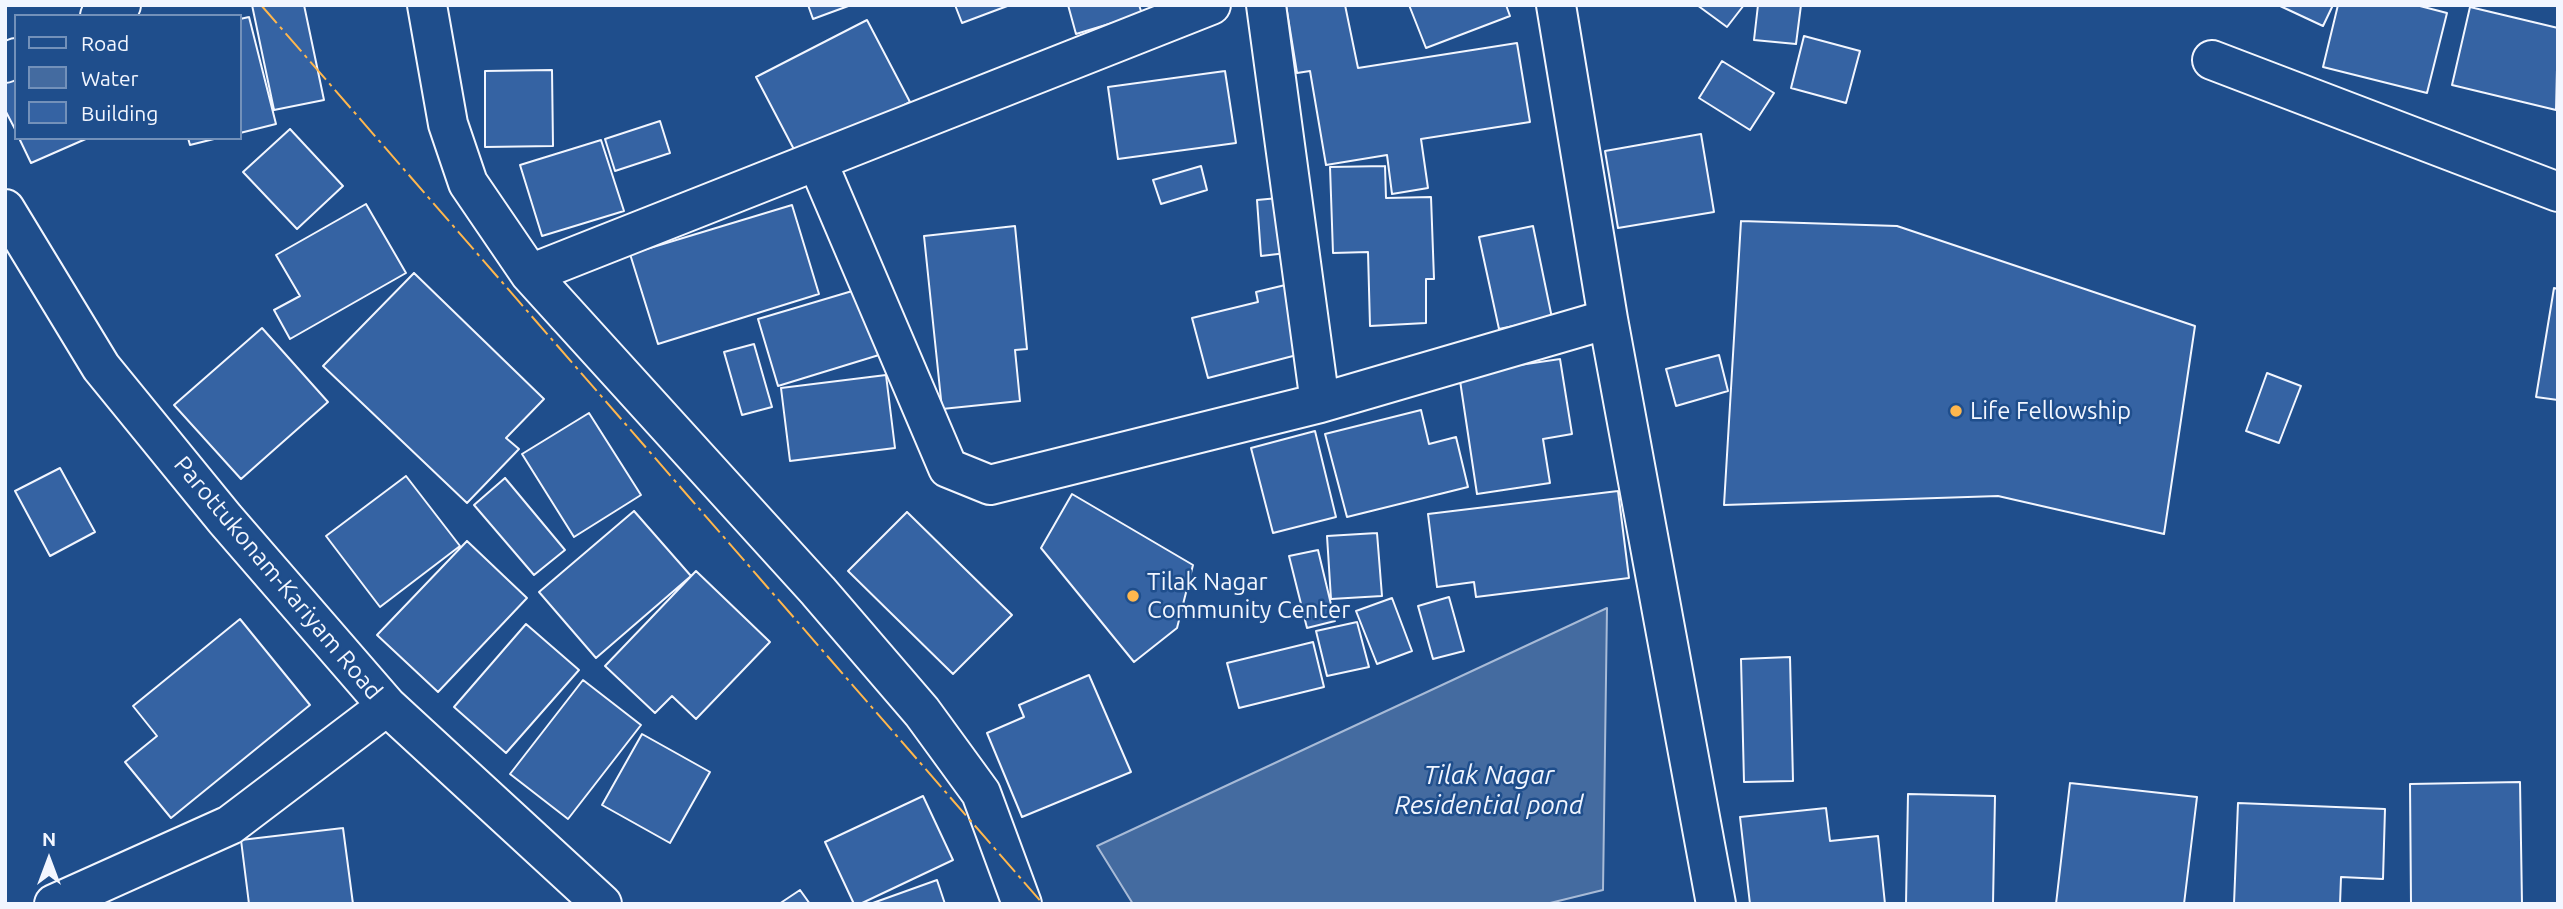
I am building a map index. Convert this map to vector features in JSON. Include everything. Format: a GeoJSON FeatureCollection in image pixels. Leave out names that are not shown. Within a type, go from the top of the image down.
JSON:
{"type":"FeatureCollection","features":[{"type":"Feature","properties":{"kind":"street"},"geometry":{"type":"LineString","coordinates":[[104,14],[121,5]]}},
{"type":"Feature","properties":{"kind":"street"},"geometry":{"type":"LineString","coordinates":[[427,5],[447,124],[468,183],[530,274],[818,592],[922,712],[981,793],[1022,904]]}},
{"type":"Feature","properties":{"kind":"street"},"geometry":{"type":"LineString","coordinates":[[530,274],[1211,5]]}},
{"type":"Feature","properties":{"kind":"street"},"geometry":{"type":"LineString","coordinates":[[1266,5],[1320,403]]}},
{"type":"Feature","properties":{"kind":"street"},"geometry":{"type":"LineString","coordinates":[[1556,5],[1608,319],[1717,904]]}},
{"type":"Feature","properties":{"kind":"street"},"geometry":{"type":"LineString","coordinates":[[2212,60],[2558,192]]}},
{"type":"Feature","properties":{"kind":"street"},"geometry":{"type":"LineString","coordinates":[[817,161],[948,468],[990,485],[1320,403],[1608,319]]}},
{"type":"Feature","properties":{"kind":"street","name":"Parottukonam-Kariyam Road"},"geometry":{"type":"LineString","coordinates":[[5,209],[101,367],[225,519],[387,706],[602,904]]}},
{"type":"Feature","properties":{"kind":"street"},"geometry":{"type":"LineString","coordinates":[[54,904],[230,825],[387,706]]}},
{"type":"Feature","properties":{"kind":"water","name":"Tilak Nagar Residential pond"},"geometry":{"type":"Polygon","coordinates":[[[1607,608],[1603,890],[1546,904],[1133,904],[1097,846],[1607,608]]]}},
{"type":"Feature","properties":{"kind":"building"},"geometry":{"type":"Polygon","coordinates":[[[252,5],[304,5],[324,100],[274,110],[252,5]]]}},
{"type":"Feature","properties":{"kind":"building"},"geometry":{"type":"Polygon","coordinates":[[[808,5],[851,5],[813,19],[808,5]]]}},
{"type":"Feature","properties":{"kind":"building"},"geometry":{"type":"Polygon","coordinates":[[[955,5],[1010,5],[962,23],[955,5]]]}},
{"type":"Feature","properties":{"kind":"building"},"geometry":{"type":"Polygon","coordinates":[[[1068,5],[1139,5],[1142,14],[1076,34],[1068,5]]]}},
{"type":"Feature","properties":{"kind":"building"},"geometry":{"type":"Polygon","coordinates":[[[1286,5],[1345,5],[1358,68],[1517,43],[1530,122],[1421,139],[1428,188],[1392,194],[1387,155],[1326,165],[1310,71],[1297,73],[1286,5]]]}},
{"type":"Feature","properties":{"kind":"building"},"geometry":{"type":"Polygon","coordinates":[[[1409,5],[1506,5],[1510,16],[1426,48],[1409,5]]]}},
{"type":"Feature","properties":{"kind":"building"},"geometry":{"type":"Polygon","coordinates":[[[1697,5],[1744,5],[1727,27],[1697,5]]]}},
{"type":"Feature","properties":{"kind":"building"},"geometry":{"type":"Polygon","coordinates":[[[1758,5],[1801,5],[1796,44],[1754,40],[1758,5]]]}},
{"type":"Feature","properties":{"kind":"building"},"geometry":{"type":"Polygon","coordinates":[[[2278,5],[2333,5],[2323,26],[2278,5]]]}},
{"type":"Feature","properties":{"kind":"building"},"geometry":{"type":"Polygon","coordinates":[[[2338,5],[2416,5],[2447,13],[2427,93],[2323,67],[2338,5]]]}},
{"type":"Feature","properties":{"kind":"building"},"geometry":{"type":"Polygon","coordinates":[[[2470,7],[2558,28],[2556,110],[2452,85],[2470,7]]]}},
{"type":"Feature","properties":{"kind":"building"},"geometry":{"type":"Polygon","coordinates":[[[249,17],[276,124],[242,132],[242,19],[249,17]]]}},
{"type":"Feature","properties":{"kind":"building"},"geometry":{"type":"Polygon","coordinates":[[[867,20],[910,102],[799,159],[756,77],[867,20]]]}},
{"type":"Feature","properties":{"kind":"building"},"geometry":{"type":"Polygon","coordinates":[[[1804,36],[1860,51],[1846,103],[1791,88],[1804,36]]]}},
{"type":"Feature","properties":{"kind":"building"},"geometry":{"type":"Polygon","coordinates":[[[1722,61],[1774,93],[1750,130],[1699,98],[1722,61]]]}},
{"type":"Feature","properties":{"kind":"building"},"geometry":{"type":"Polygon","coordinates":[[[552,70],[553,146],[485,147],[485,71],[552,70]]]}},
{"type":"Feature","properties":{"kind":"building"},"geometry":{"type":"Polygon","coordinates":[[[1225,71],[1236,143],[1118,159],[1108,87],[1225,71]]]}},
{"type":"Feature","properties":{"kind":"building"},"geometry":{"type":"Polygon","coordinates":[[[14,78],[14,127],[5,110],[5,82],[14,78]]]}},
{"type":"Feature","properties":{"kind":"building"},"geometry":{"type":"Polygon","coordinates":[[[660,121],[670,153],[615,171],[605,139],[660,121]]]}},
{"type":"Feature","properties":{"kind":"building"},"geometry":{"type":"Polygon","coordinates":[[[290,129],[343,186],[297,229],[243,172],[290,129]]]}},
{"type":"Feature","properties":{"kind":"building"},"geometry":{"type":"Polygon","coordinates":[[[1701,134],[1714,212],[1618,228],[1605,151],[1701,134]]]}},
{"type":"Feature","properties":{"kind":"building"},"geometry":{"type":"Polygon","coordinates":[[[20,140],[83,140],[31,163],[20,140]]]}},
{"type":"Feature","properties":{"kind":"building"},"geometry":{"type":"Polygon","coordinates":[[[189,140],[210,140],[190,145],[189,140]]]}},
{"type":"Feature","properties":{"kind":"building"},"geometry":{"type":"Polygon","coordinates":[[[601,140],[624,211],[542,236],[520,165],[601,140]]]}},
{"type":"Feature","properties":{"kind":"building"},"geometry":{"type":"Polygon","coordinates":[[[1201,166],[1207,190],[1161,204],[1153,180],[1201,166]]]}},
{"type":"Feature","properties":{"kind":"building"},"geometry":{"type":"Polygon","coordinates":[[[1385,166],[1386,198],[1431,197],[1434,279],[1426,279],[1426,323],[1370,326],[1368,252],[1333,253],[1330,167],[1385,166]]]}},
{"type":"Feature","properties":{"kind":"building"},"geometry":{"type":"Polygon","coordinates":[[[1289,197],[1295,252],[1261,256],[1257,200],[1289,197]]]}},
{"type":"Feature","properties":{"kind":"building"},"geometry":{"type":"Polygon","coordinates":[[[366,204],[406,273],[290,339],[274,310],[300,296],[276,255],[366,204]]]}},
{"type":"Feature","properties":{"kind":"building"},"geometry":{"type":"Polygon","coordinates":[[[792,205],[819,294],[658,344],[630,254],[792,205]]]}},
{"type":"Feature","properties":{"kind":"building","name":"Life Fellowship"},"geometry":{"type":"Polygon","coordinates":[[[1741,221],[1897,226],[2195,326],[2164,534],[1998,496],[1724,505],[1741,221]]]}},
{"type":"Feature","properties":{"kind":"building"},"geometry":{"type":"Polygon","coordinates":[[[1015,226],[1027,349],[1015,350],[1020,401],[942,409],[924,236],[1015,226]]]}},
{"type":"Feature","properties":{"kind":"building"},"geometry":{"type":"Polygon","coordinates":[[[1533,226],[1552,318],[1499,329],[1479,237],[1533,226]]]}},
{"type":"Feature","properties":{"kind":"building"},"geometry":{"type":"Polygon","coordinates":[[[414,273],[544,399],[506,438],[519,449],[467,503],[323,366],[414,273]]]}},
{"type":"Feature","properties":{"kind":"building"},"geometry":{"type":"Polygon","coordinates":[[[1302,281],[1320,349],[1208,378],[1192,318],[1258,302],[1256,292],[1302,281]]]}},
{"type":"Feature","properties":{"kind":"building"},"geometry":{"type":"Polygon","coordinates":[[[2554,288],[2558,289],[2558,400],[2536,397],[2554,288]]]}},
{"type":"Feature","properties":{"kind":"building"},"geometry":{"type":"Polygon","coordinates":[[[859,289],[879,355],[778,386],[758,319],[859,289]]]}},
{"type":"Feature","properties":{"kind":"building"},"geometry":{"type":"Polygon","coordinates":[[[262,328],[328,402],[241,479],[174,405],[262,328]]]}},
{"type":"Feature","properties":{"kind":"building"},"geometry":{"type":"Polygon","coordinates":[[[754,344],[772,407],[742,415],[724,352],[754,344]]]}},
{"type":"Feature","properties":{"kind":"building"},"geometry":{"type":"Polygon","coordinates":[[[1719,355],[1728,391],[1676,406],[1666,369],[1719,355]]]}},
{"type":"Feature","properties":{"kind":"building"},"geometry":{"type":"Polygon","coordinates":[[[1560,359],[1572,434],[1543,439],[1550,483],[1477,494],[1459,374],[1560,359]]]}},
{"type":"Feature","properties":{"kind":"building"},"geometry":{"type":"Polygon","coordinates":[[[2267,373],[2301,386],[2279,443],[2246,431],[2267,373]]]}},
{"type":"Feature","properties":{"kind":"building"},"geometry":{"type":"Polygon","coordinates":[[[886,375],[895,448],[790,461],[781,388],[886,375]]]}},
{"type":"Feature","properties":{"kind":"building"},"geometry":{"type":"Polygon","coordinates":[[[1421,410],[1429,444],[1456,437],[1468,487],[1347,517],[1325,434],[1421,410]]]}},
{"type":"Feature","properties":{"kind":"building"},"geometry":{"type":"Polygon","coordinates":[[[589,413],[641,495],[574,537],[522,454],[589,413]]]}},
{"type":"Feature","properties":{"kind":"building"},"geometry":{"type":"Polygon","coordinates":[[[1315,431],[1336,517],[1273,533],[1251,448],[1315,431]]]}},
{"type":"Feature","properties":{"kind":"building"},"geometry":{"type":"Polygon","coordinates":[[[60,468],[95,532],[50,556],[15,491],[60,468]]]}},
{"type":"Feature","properties":{"kind":"building"},"geometry":{"type":"Polygon","coordinates":[[[406,476],[460,546],[380,607],[326,536],[406,476]]]}},
{"type":"Feature","properties":{"kind":"building"},"geometry":{"type":"Polygon","coordinates":[[[505,478],[565,550],[534,575],[474,505],[505,478]]]}},
{"type":"Feature","properties":{"kind":"building"},"geometry":{"type":"Polygon","coordinates":[[[1618,491],[1629,578],[1476,597],[1474,582],[1437,587],[1428,514],[1618,491]]]}},
{"type":"Feature","properties":{"kind":"building","name":"Tilak Nagar Community Center"},"geometry":{"type":"Polygon","coordinates":[[[1072,494],[1193,565],[1177,628],[1134,662],[1041,548],[1072,494]]]}},
{"type":"Feature","properties":{"kind":"building"},"geometry":{"type":"Polygon","coordinates":[[[634,511],[691,576],[596,658],[539,592],[634,511]]]}},
{"type":"Feature","properties":{"kind":"building"},"geometry":{"type":"Polygon","coordinates":[[[907,512],[1012,615],[953,674],[848,571],[907,512]]]}},
{"type":"Feature","properties":{"kind":"building"},"geometry":{"type":"Polygon","coordinates":[[[1377,533],[1382,596],[1331,599],[1327,536],[1377,533]]]}},
{"type":"Feature","properties":{"kind":"building"},"geometry":{"type":"Polygon","coordinates":[[[467,541],[527,598],[438,692],[377,635],[467,541]]]}},
{"type":"Feature","properties":{"kind":"building"},"geometry":{"type":"Polygon","coordinates":[[[1318,550],[1335,621],[1307,628],[1289,556],[1318,550]]]}},
{"type":"Feature","properties":{"kind":"building"},"geometry":{"type":"Polygon","coordinates":[[[696,571],[770,642],[696,719],[672,696],[655,713],[605,666],[696,571]]]}},
{"type":"Feature","properties":{"kind":"building"},"geometry":{"type":"Polygon","coordinates":[[[1449,597],[1464,651],[1433,659],[1418,606],[1449,597]]]}},
{"type":"Feature","properties":{"kind":"building"},"geometry":{"type":"Polygon","coordinates":[[[1392,598],[1412,651],[1377,664],[1356,611],[1392,598]]]}},
{"type":"Feature","properties":{"kind":"building"},"geometry":{"type":"Polygon","coordinates":[[[240,619],[310,705],[171,818],[125,762],[157,736],[133,706],[240,619]]]}},
{"type":"Feature","properties":{"kind":"building"},"geometry":{"type":"Polygon","coordinates":[[[1357,622],[1369,667],[1327,676],[1316,631],[1357,622]]]}},
{"type":"Feature","properties":{"kind":"building"},"geometry":{"type":"Polygon","coordinates":[[[526,624],[579,670],[506,753],[454,707],[526,624]]]}},
{"type":"Feature","properties":{"kind":"building"},"geometry":{"type":"Polygon","coordinates":[[[1313,642],[1324,687],[1239,708],[1227,663],[1313,642]]]}},
{"type":"Feature","properties":{"kind":"building"},"geometry":{"type":"Polygon","coordinates":[[[1790,657],[1793,781],[1744,782],[1741,659],[1790,657]]]}},
{"type":"Feature","properties":{"kind":"building"},"geometry":{"type":"Polygon","coordinates":[[[1089,675],[1131,772],[1022,817],[987,733],[1024,717],[1019,705],[1089,675]]]}},
{"type":"Feature","properties":{"kind":"building"},"geometry":{"type":"Polygon","coordinates":[[[583,680],[641,725],[568,819],[510,774],[583,680]]]}},
{"type":"Feature","properties":{"kind":"building"},"geometry":{"type":"Polygon","coordinates":[[[642,734],[710,772],[670,843],[602,805],[642,734]]]}},
{"type":"Feature","properties":{"kind":"building"},"geometry":{"type":"Polygon","coordinates":[[[2520,782],[2522,904],[2411,904],[2410,784],[2520,782]]]}},
{"type":"Feature","properties":{"kind":"building"},"geometry":{"type":"Polygon","coordinates":[[[2070,783],[2197,797],[2184,904],[2056,904],[2070,783]]]}},
{"type":"Feature","properties":{"kind":"building"},"geometry":{"type":"Polygon","coordinates":[[[1908,794],[1995,796],[1993,904],[1906,904],[1908,794]]]}},
{"type":"Feature","properties":{"kind":"building"},"geometry":{"type":"Polygon","coordinates":[[[923,796],[953,860],[860,904],[854,904],[825,842],[923,796]]]}},
{"type":"Feature","properties":{"kind":"building"},"geometry":{"type":"Polygon","coordinates":[[[2238,803],[2385,809],[2383,879],[2341,877],[2340,904],[2234,904],[2238,803]]]}},
{"type":"Feature","properties":{"kind":"building"},"geometry":{"type":"Polygon","coordinates":[[[1826,808],[1830,841],[1878,836],[1885,904],[1750,904],[1740,817],[1826,808]]]}},
{"type":"Feature","properties":{"kind":"building"},"geometry":{"type":"Polygon","coordinates":[[[343,828],[353,904],[249,904],[241,840],[343,828]]]}},
{"type":"Feature","properties":{"kind":"building"},"geometry":{"type":"Polygon","coordinates":[[[937,880],[945,904],[870,904],[937,880]]]}},
{"type":"Feature","properties":{"kind":"building"},"geometry":{"type":"Polygon","coordinates":[[[800,890],[810,904],[779,904],[800,890]]]}},
{"type":"Feature","properties":{"kind":"power"},"geometry":{"type":"LineString","coordinates":[[261,5],[1043,904]]}},
{"type":"Feature","properties":{"kind":"place","name":"Life Fellowship"},"geometry":{"type":"Point","coordinates":[1956,411]}},
{"type":"Feature","properties":{"kind":"place","name":"Tilak Nagar Community Center"},"geometry":{"type":"Point","coordinates":[1133,596]}}]}
